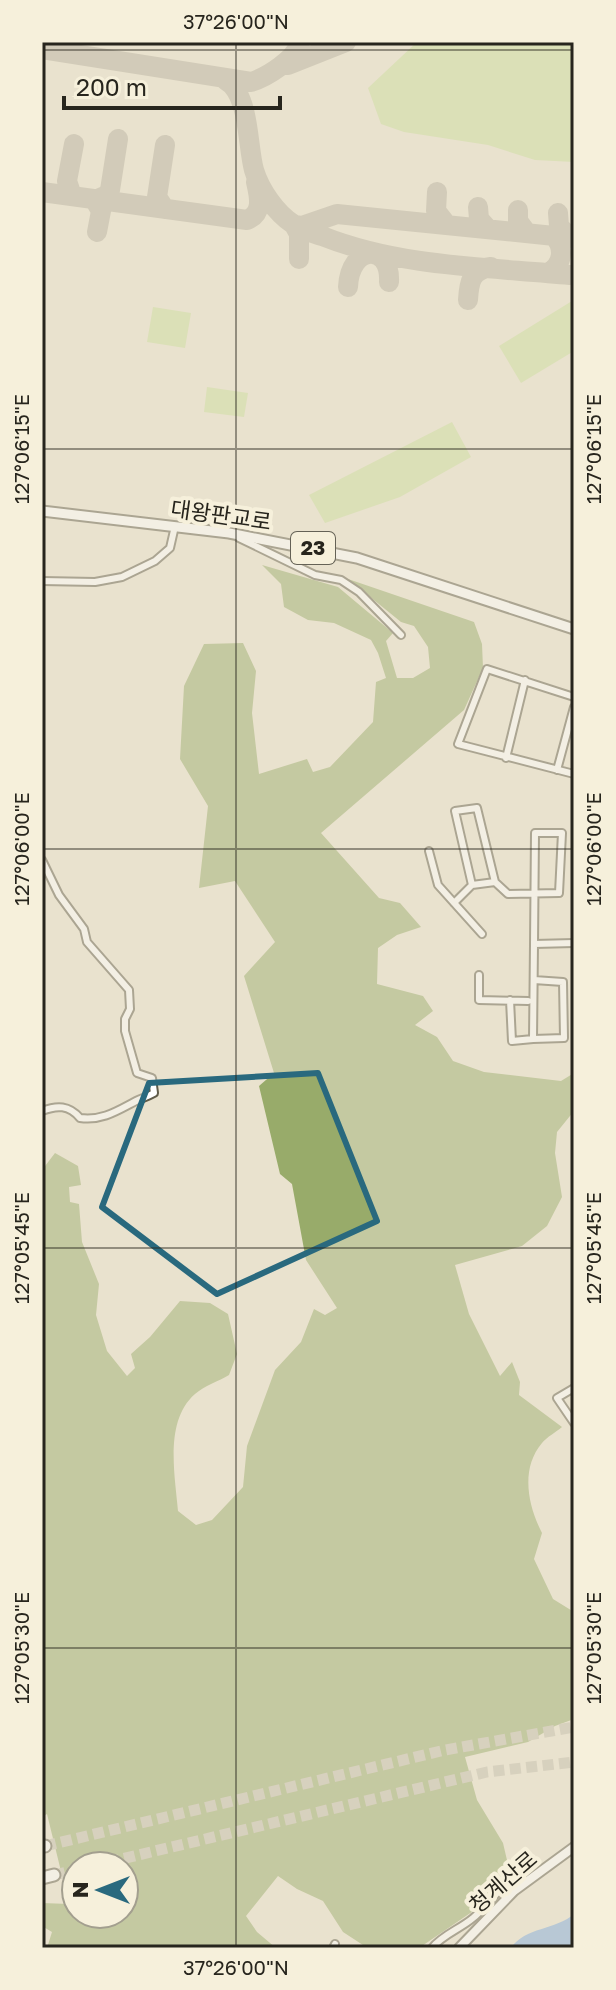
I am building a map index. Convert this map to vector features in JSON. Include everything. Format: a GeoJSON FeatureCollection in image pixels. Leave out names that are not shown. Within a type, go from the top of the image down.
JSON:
{"type":"FeatureCollection","features":[{"type":"Feature","properties":{"kind":"main road","name":"대왕판교로"},"geometry":{"type":"LineString","coordinates":[[42,511],[229,533],[357,558],[574,629]]}},
{"type":"Feature","properties":{"kind":"main road","name":"청계산로"},"geometry":{"type":"LineString","coordinates":[[459,1948],[514,1891],[574,1847]]}},
{"type":"Feature","properties":{"kind":"street"},"geometry":{"type":"LineString","coordinates":[[42,581],[95,582],[122,577],[155,561],[170,548],[175,526]]}},
{"type":"Feature","properties":{"kind":"street"},"geometry":{"type":"LineString","coordinates":[[229,533],[315,575],[341,580],[359,592],[401,635]]}},
{"type":"Feature","properties":{"kind":"street"},"geometry":{"type":"LineString","coordinates":[[574,697],[487,669],[458,744],[574,774]]}},
{"type":"Feature","properties":{"kind":"street"},"geometry":{"type":"LineString","coordinates":[[506,758],[525,680]]}},
{"type":"Feature","properties":{"kind":"street"},"geometry":{"type":"LineString","coordinates":[[557,770],[574,707]]}},
{"type":"Feature","properties":{"kind":"street"},"geometry":{"type":"LineString","coordinates":[[472,885],[455,811],[477,808],[495,882],[508,894],[534,894],[559,893],[562,833],[535,833],[534,894],[534,980],[533,1039]]}},
{"type":"Feature","properties":{"kind":"street"},"geometry":{"type":"LineString","coordinates":[[429,851],[438,885],[482,934]]}},
{"type":"Feature","properties":{"kind":"street"},"geometry":{"type":"LineString","coordinates":[[42,860],[59,895],[84,929],[87,942],[129,990],[130,1009],[125,1019],[129,1047],[137,1073],[152,1078],[155,1086],[154,1093],[146,1099],[139,1099],[118,1112],[91,1120],[80,1118],[65,1107],[53,1106],[42,1111]]}},
{"type":"Feature","properties":{"kind":"street"},"geometry":{"type":"LineString","coordinates":[[454,903],[472,885],[495,882]]}},
{"type":"Feature","properties":{"kind":"street"},"geometry":{"type":"LineString","coordinates":[[534,944],[574,943]]}},
{"type":"Feature","properties":{"kind":"street"},"geometry":{"type":"LineString","coordinates":[[479,975],[479,1000],[528,1001]]}},
{"type":"Feature","properties":{"kind":"street"},"geometry":{"type":"LineString","coordinates":[[510,1000],[512,1041],[564,1038],[563,982],[534,980]]}},
{"type":"Feature","properties":{"kind":"street"},"geometry":{"type":"LineString","coordinates":[[574,1388],[557,1398],[574,1423]]}},
{"type":"Feature","properties":{"kind":"street"},"geometry":{"type":"LineString","coordinates":[[432,1948],[476,1916],[498,1890],[510,1885],[514,1891]]}},
{"type":"Feature","properties":{"kind":"highlighted area"},"geometry":{"type":"Polygon","coordinates":[[[318,1073],[377,1221],[217,1294],[102,1207],[149,1083],[318,1073]]]}},
{"type":"Feature","properties":{"kind":"green space"},"geometry":{"type":"Polygon","coordinates":[[[417,42],[574,42],[574,162],[535,160],[488,145],[404,132],[381,124],[368,88],[417,42]]]}},
{"type":"Feature","properties":{"kind":"green space"},"geometry":{"type":"Polygon","coordinates":[[[572,301],[574,351],[521,383],[499,346],[572,301]]]}},
{"type":"Feature","properties":{"kind":"green space"},"geometry":{"type":"Polygon","coordinates":[[[153,307],[191,313],[185,348],[147,342],[153,307]]]}},
{"type":"Feature","properties":{"kind":"green space"},"geometry":{"type":"Polygon","coordinates":[[[207,387],[248,393],[244,417],[204,412],[207,387]]]}},
{"type":"Feature","properties":{"kind":"green space"},"geometry":{"type":"Polygon","coordinates":[[[452,422],[471,457],[400,497],[325,523],[309,495],[452,422]]]}},
{"type":"Feature","properties":{"kind":"green space"},"geometry":{"type":"Polygon","coordinates":[[[262,565],[338,587],[393,633],[386,641],[397,678],[413,678],[430,668],[428,647],[414,626],[401,622],[348,579],[474,622],[482,644],[483,668],[464,710],[321,833],[379,898],[400,903],[421,927],[397,935],[378,948],[377,984],[423,996],[433,1011],[415,1025],[437,1037],[453,1061],[484,1072],[561,1081],[574,1073],[574,1111],[557,1132],[555,1153],[562,1197],[547,1226],[522,1246],[455,1265],[469,1314],[500,1376],[512,1362],[520,1382],[519,1395],[562,1427],[544,1441],[535,1453],[528,1488],[542,1533],[534,1559],[553,1599],[574,1612],[574,1719],[528,1742],[465,1757],[477,1800],[503,1843],[510,1873],[490,1890],[482,1905],[419,1948],[366,1947],[343,1932],[323,1901],[278,1876],[246,1916],[257,1932],[276,1948],[47,1948],[52,1932],[42,1926],[42,1903],[60,1904],[60,1930],[140,1930],[140,1850],[60,1850],[60,1867],[47,1814],[42,1817],[42,1170],[55,1153],[78,1166],[81,1185],[69,1187],[70,1202],[79,1204],[82,1242],[99,1284],[96,1315],[107,1351],[127,1376],[135,1368],[131,1354],[150,1337],[180,1301],[210,1303],[228,1314],[237,1354],[229,1375],[195,1394],[185,1405],[175,1433],[178,1511],[196,1525],[212,1520],[243,1487],[247,1446],[275,1370],[301,1342],[314,1309],[325,1315],[337,1308],[306,1260],[292,1184],[280,1174],[259,1086],[274,1073],[244,976],[275,942],[235,881],[199,888],[208,806],[180,759],[184,686],[204,644],[243,643],[256,671],[252,713],[259,774],[307,759],[313,772],[330,767],[373,722],[376,682],[386,678],[371,640],[334,623],[308,620],[284,607],[281,584],[262,565]]]}},
{"type":"Feature","properties":{"kind":"water"},"geometry":{"type":"Polygon","coordinates":[[[574,1914],[574,1948],[511,1948],[524,1936],[574,1914]]]}},
{"type":"Feature","properties":{"kind":"taxiway"},"geometry":{"type":"LineString","coordinates":[[42,49],[251,82],[280,66],[293,55],[300,42]]}},
{"type":"Feature","properties":{"kind":"taxiway"},"geometry":{"type":"LineString","coordinates":[[288,65],[346,42]]}},
{"type":"Feature","properties":{"kind":"taxiway"},"geometry":{"type":"LineString","coordinates":[[225,80],[239,96],[260,185],[275,207],[296,226],[352,246],[413,260],[570,275]]}},
{"type":"Feature","properties":{"kind":"taxiway"},"geometry":{"type":"LineString","coordinates":[[98,199],[110,190],[118,139]]}},
{"type":"Feature","properties":{"kind":"taxiway"},"geometry":{"type":"LineString","coordinates":[[72,196],[67,181],[74,144]]}},
{"type":"Feature","properties":{"kind":"taxiway"},"geometry":{"type":"LineString","coordinates":[[165,145],[157,197],[165,209]]}},
{"type":"Feature","properties":{"kind":"taxiway"},"geometry":{"type":"LineString","coordinates":[[42,192],[247,220],[258,209],[256,182]]}},
{"type":"Feature","properties":{"kind":"taxiway"},"geometry":{"type":"LineString","coordinates":[[437,192],[436,211],[447,225]]}},
{"type":"Feature","properties":{"kind":"taxiway"},"geometry":{"type":"LineString","coordinates":[[94,199],[101,211],[97,232]]}},
{"type":"Feature","properties":{"kind":"taxiway"},"geometry":{"type":"LineString","coordinates":[[478,207],[479,219],[488,229]]}},
{"type":"Feature","properties":{"kind":"taxiway"},"geometry":{"type":"LineString","coordinates":[[518,210],[518,221],[527,233]]}},
{"type":"Feature","properties":{"kind":"taxiway"},"geometry":{"type":"LineString","coordinates":[[558,213],[559,226],[569,237]]}},
{"type":"Feature","properties":{"kind":"taxiway"},"geometry":{"type":"LineString","coordinates":[[299,259],[299,234],[294,225],[302,226],[337,214],[574,238]]}},
{"type":"Feature","properties":{"kind":"taxiway"},"geometry":{"type":"LineString","coordinates":[[548,273],[557,266],[561,256],[554,236]]}},
{"type":"Feature","properties":{"kind":"taxiway"},"geometry":{"type":"LineString","coordinates":[[348,287],[350,273],[356,263],[362,256],[370,254],[384,260],[389,282]]}},
{"type":"Feature","properties":{"kind":"taxiway"},"geometry":{"type":"LineString","coordinates":[[468,300],[472,278],[479,271],[491,267]]}},
{"type":"Feature","properties":{"kind":"tunnel"},"geometry":{"type":"LineString","coordinates":[[45,1846],[445,1750],[574,1727]]}},
{"type":"Feature","properties":{"kind":"tunnel"},"geometry":{"type":"LineString","coordinates":[[140,1855],[487,1772],[574,1762]]}},
{"type":"Feature","properties":{"kind":"tunnel"},"geometry":{"type":"LineString","coordinates":[[54,1875],[60,1874]]}}]}
